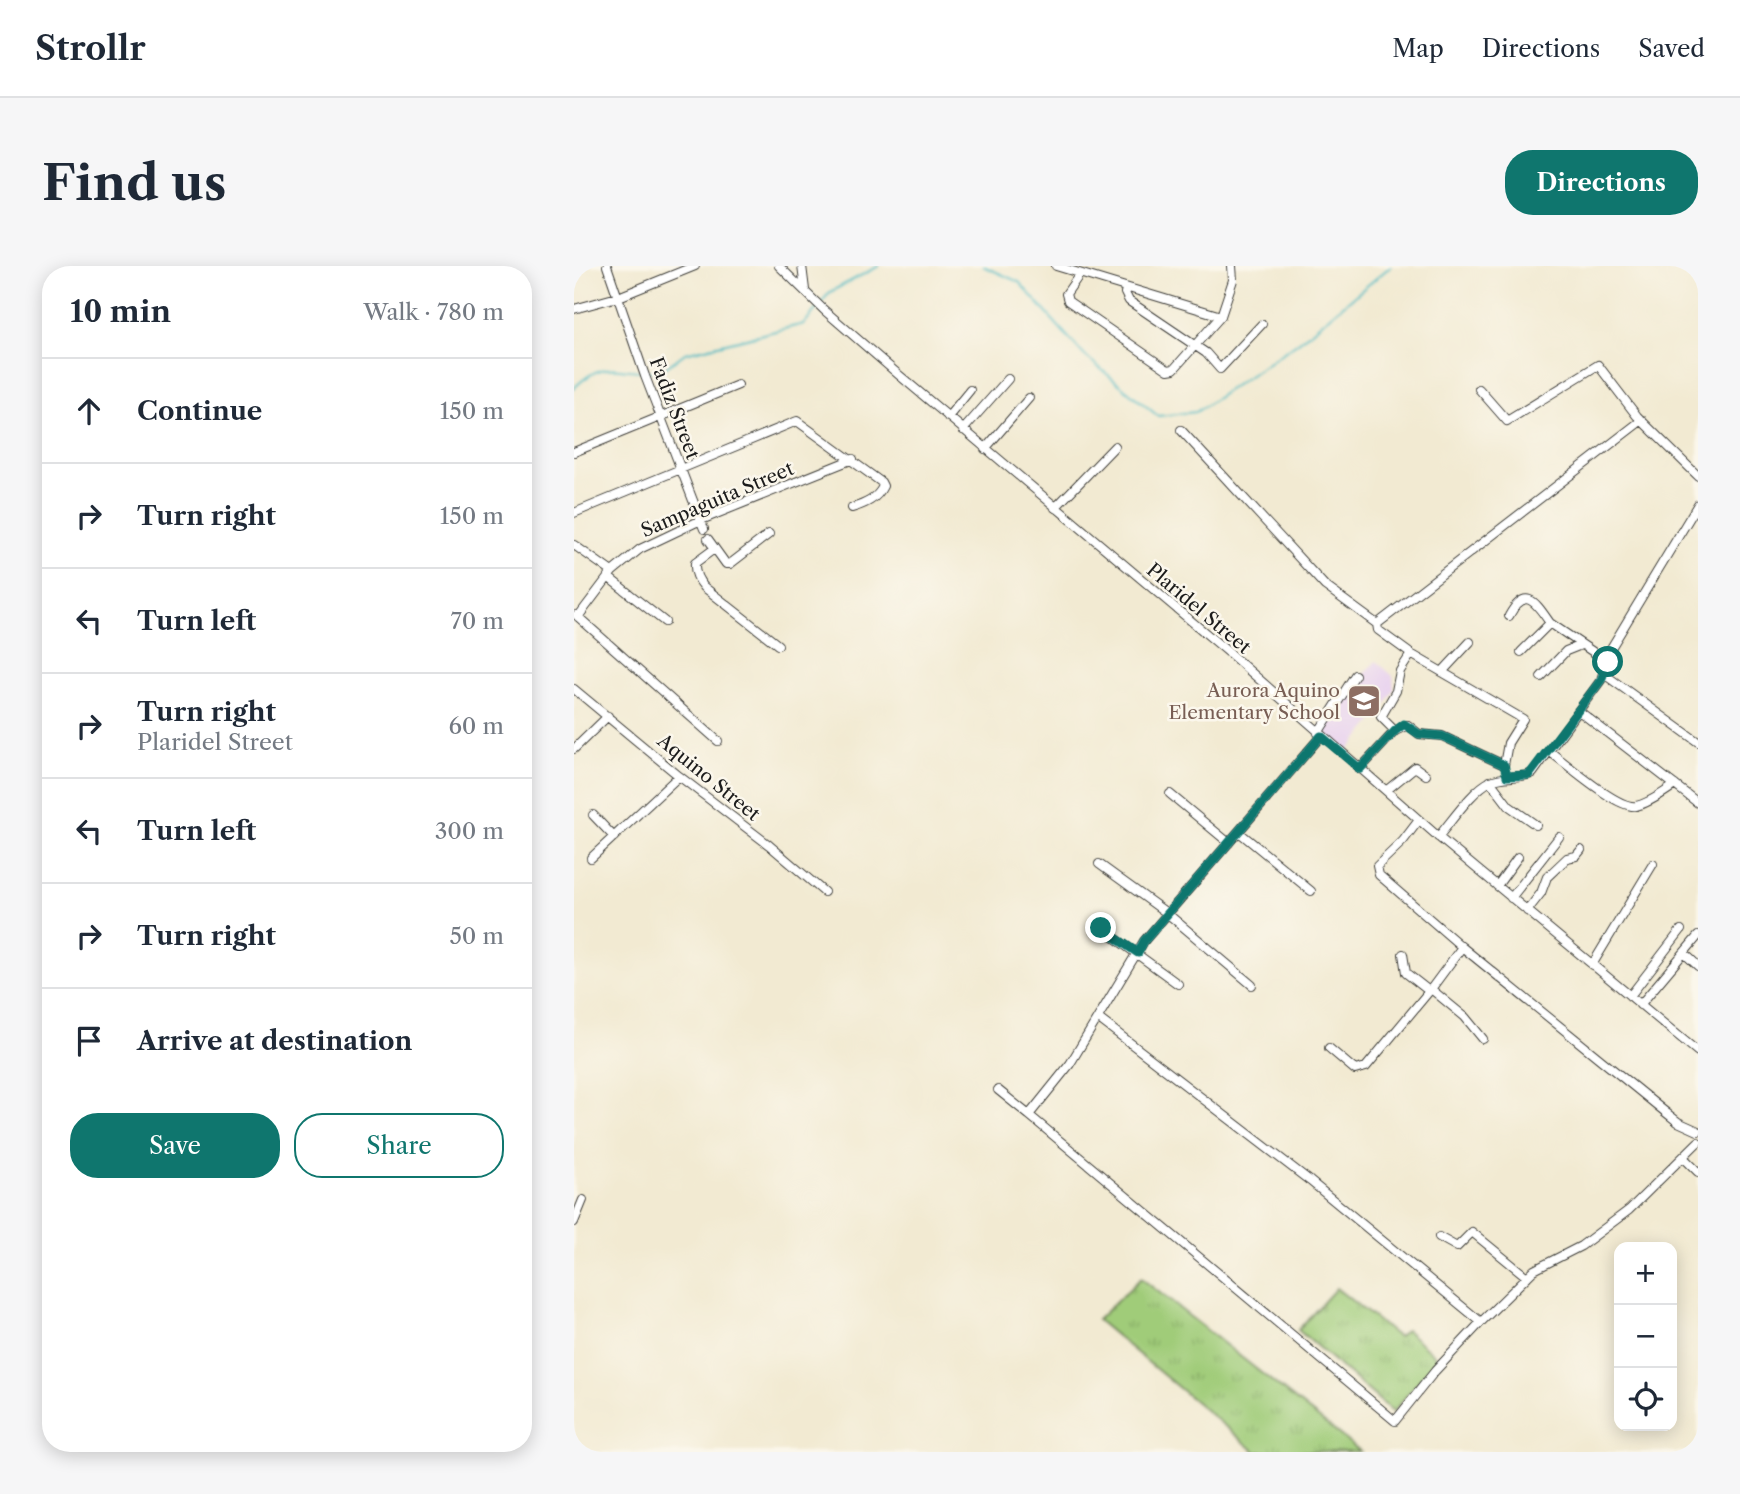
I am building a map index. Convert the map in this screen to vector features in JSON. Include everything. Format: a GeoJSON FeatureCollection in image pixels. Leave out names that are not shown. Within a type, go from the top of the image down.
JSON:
{"type":"FeatureCollection","features":[{"type":"Feature","properties":{"kind":"street","name":"Fadiz Street"},"geometry":{"type":"LineString","coordinates":[[607,266],[645,376],[704,529]]}},
{"type":"Feature","properties":{"kind":"street"},"geometry":{"type":"LineString","coordinates":[[574,309],[618,298],[695,266]]}},
{"type":"Feature","properties":{"kind":"street","name":"Plaridel Street"},"geometry":{"type":"LineString","coordinates":[[779,266],[824,310],[947,417],[1228,652],[1438,837],[1698,1052]]}},
{"type":"Feature","properties":{"kind":"street"},"geometry":{"type":"LineString","coordinates":[[802,266],[805,290]]}},
{"type":"Feature","properties":{"kind":"street"},"geometry":{"type":"LineString","coordinates":[[1056,266],[1221,316]]}},
{"type":"Feature","properties":{"kind":"street"},"geometry":{"type":"LineString","coordinates":[[1080,274],[1066,294],[1068,301],[1168,370],[1174,369],[1221,316],[1233,280],[1232,266]]}},
{"type":"Feature","properties":{"kind":"street"},"geometry":{"type":"LineString","coordinates":[[1126,289],[1129,301],[1210,356],[1220,369],[1262,324]]}},
{"type":"Feature","properties":{"kind":"street"},"geometry":{"type":"LineString","coordinates":[[1479,389],[1504,420],[1509,421],[1598,365],[1642,420],[1698,476]]}},
{"type":"Feature","properties":{"kind":"street"},"geometry":{"type":"LineString","coordinates":[[963,430],[1008,379]]}},
{"type":"Feature","properties":{"kind":"street"},"geometry":{"type":"LineString","coordinates":[[574,453],[738,384]]}},
{"type":"Feature","properties":{"kind":"street"},"geometry":{"type":"LineString","coordinates":[[947,417],[970,390]]}},
{"type":"Feature","properties":{"kind":"street"},"geometry":{"type":"LineString","coordinates":[[985,449],[1029,398]]}},
{"type":"Feature","properties":{"kind":"street"},"geometry":{"type":"LineString","coordinates":[[1377,624],[1642,420]]}},
{"type":"Feature","properties":{"kind":"street"},"geometry":{"type":"LineString","coordinates":[[574,513],[797,421],[853,459],[883,486],[870,502],[852,508]]}},
{"type":"Feature","properties":{"kind":"street"},"geometry":{"type":"LineString","coordinates":[[1181,430],[1325,586],[1377,624],[1378,630],[1411,654],[1523,719],[1506,747],[1504,765],[1507,776]]}},
{"type":"Feature","properties":{"kind":"street"},"geometry":{"type":"LineString","coordinates":[[1055,508],[1115,446]]}},
{"type":"Feature","properties":{"kind":"street","name":"Sampaguita Street"},"geometry":{"type":"LineString","coordinates":[[576,615],[610,575],[640,548],[701,520],[853,459]]}},
{"type":"Feature","properties":{"kind":"street"},"geometry":{"type":"LineString","coordinates":[[1438,837],[1479,789],[1490,781],[1507,776],[1532,774],[1604,674],[1611,648],[1698,504]]}},
{"type":"Feature","properties":{"kind":"street"},"geometry":{"type":"LineString","coordinates":[[708,539],[726,564],[730,564],[769,534]]}},
{"type":"Feature","properties":{"kind":"street"},"geometry":{"type":"LineString","coordinates":[[574,545],[665,622]]}},
{"type":"Feature","properties":{"kind":"street"},"geometry":{"type":"LineString","coordinates":[[715,549],[695,563],[698,580],[778,645]]}},
{"type":"Feature","properties":{"kind":"street"},"geometry":{"type":"LineString","coordinates":[[1509,616],[1515,604],[1523,599],[1530,599],[1550,623],[1608,662]]}},
{"type":"Feature","properties":{"kind":"street"},"geometry":{"type":"LineString","coordinates":[[576,615],[718,741]]}},
{"type":"Feature","properties":{"kind":"street"},"geometry":{"type":"LineString","coordinates":[[1521,652],[1550,623]]}},
{"type":"Feature","properties":{"kind":"street"},"geometry":{"type":"LineString","coordinates":[[1442,672],[1470,642]]}},
{"type":"Feature","properties":{"kind":"street"},"geometry":{"type":"LineString","coordinates":[[1541,677],[1566,652],[1581,645]]}},
{"type":"Feature","properties":{"kind":"street"},"geometry":{"type":"LineString","coordinates":[[1395,731],[1381,717],[1394,696],[1401,670],[1411,654]]}},
{"type":"Feature","properties":{"kind":"street"},"geometry":{"type":"LineString","coordinates":[[1604,674],[1698,742]]}},
{"type":"Feature","properties":{"kind":"street"},"geometry":{"type":"LineString","coordinates":[[1029,1115],[1070,1064],[1144,941],[1239,832],[1318,733],[1355,675]]}},
{"type":"Feature","properties":{"kind":"street","name":"Aquino Street"},"geometry":{"type":"LineString","coordinates":[[574,689],[824,892]]}},
{"type":"Feature","properties":{"kind":"street"},"geometry":{"type":"LineString","coordinates":[[1578,710],[1698,803]]}},
{"type":"Feature","properties":{"kind":"street"},"geometry":{"type":"LineString","coordinates":[[574,749],[608,716]]}},
{"type":"Feature","properties":{"kind":"street"},"geometry":{"type":"LineString","coordinates":[[1360,769],[1404,724],[1419,734],[1442,736],[1504,765]]}},
{"type":"Feature","properties":{"kind":"street"},"geometry":{"type":"LineString","coordinates":[[1549,751],[1627,805],[1641,804],[1675,785]]}},
{"type":"Feature","properties":{"kind":"street"},"geometry":{"type":"LineString","coordinates":[[1387,790],[1415,767],[1426,775]]}},
{"type":"Feature","properties":{"kind":"street"},"geometry":{"type":"LineString","coordinates":[[591,858],[679,776]]}},
{"type":"Feature","properties":{"kind":"street"},"geometry":{"type":"LineString","coordinates":[[1490,781],[1509,806],[1536,825]]}},
{"type":"Feature","properties":{"kind":"street"},"geometry":{"type":"LineString","coordinates":[[1170,794],[1229,843]]}},
{"type":"Feature","properties":{"kind":"street"},"geometry":{"type":"LineString","coordinates":[[593,815],[614,837]]}},
{"type":"Feature","properties":{"kind":"street"},"geometry":{"type":"LineString","coordinates":[[998,1090],[1395,1421],[1435,1371],[1527,1277],[1544,1264],[1581,1246],[1629,1210],[1695,1146],[1697,1131],[1664,1111],[1462,947],[1377,871],[1377,866],[1403,841],[1419,820]]}},
{"type":"Feature","properties":{"kind":"street"},"geometry":{"type":"LineString","coordinates":[[1239,832],[1311,891]]}},
{"type":"Feature","properties":{"kind":"street"},"geometry":{"type":"LineString","coordinates":[[1511,898],[1559,837]]}},
{"type":"Feature","properties":{"kind":"street"},"geometry":{"type":"LineString","coordinates":[[1527,911],[1541,893],[1547,877],[1567,858],[1576,856],[1581,850]]}},
{"type":"Feature","properties":{"kind":"street"},"geometry":{"type":"LineString","coordinates":[[1497,886],[1518,857]]}},
{"type":"Feature","properties":{"kind":"street"},"geometry":{"type":"LineString","coordinates":[[1099,864],[1168,915],[1252,985]]}},
{"type":"Feature","properties":{"kind":"street"},"geometry":{"type":"LineString","coordinates":[[1592,965],[1653,864]]}},
{"type":"Feature","properties":{"kind":"street"},"geometry":{"type":"LineString","coordinates":[[1094,931],[1104,930],[1178,984]]}},
{"type":"Feature","properties":{"kind":"street"},"geometry":{"type":"LineString","coordinates":[[1630,996],[1681,930]]}},
{"type":"Feature","properties":{"kind":"street"},"geometry":{"type":"LineString","coordinates":[[1640,1005],[1698,936]]}},
{"type":"Feature","properties":{"kind":"street"},"geometry":{"type":"LineString","coordinates":[[1329,1048],[1355,1070],[1366,1067],[1462,947]]}},
{"type":"Feature","properties":{"kind":"street"},"geometry":{"type":"LineString","coordinates":[[1684,953],[1698,966]]}},
{"type":"Feature","properties":{"kind":"street"},"geometry":{"type":"LineString","coordinates":[[1403,954],[1406,973],[1465,1017],[1483,1039]]}},
{"type":"Feature","properties":{"kind":"street"},"geometry":{"type":"LineString","coordinates":[[1099,1019],[1299,1172],[1481,1322]]}},
{"type":"Feature","properties":{"kind":"street"},"geometry":{"type":"LineString","coordinates":[[1684,1158],[1698,1172]]}},
{"type":"Feature","properties":{"kind":"street"},"geometry":{"type":"LineString","coordinates":[[574,1222],[583,1200]]}},
{"type":"Feature","properties":{"kind":"street"},"geometry":{"type":"LineString","coordinates":[[1439,1237],[1457,1247],[1472,1232],[1527,1277]]}},
{"type":"Feature","properties":{"kind":"shaded area","name":"Aurora Aquino Elementary School"},"geometry":{"type":"Polygon","coordinates":[[[1376,661],[1393,676],[1394,690],[1381,712],[1347,752],[1319,728],[1376,661]]]}},
{"type":"Feature","properties":{"kind":"green space"},"geometry":{"type":"Polygon","coordinates":[[[1141,1278],[1360,1451],[1256,1452],[1097,1320],[1141,1278]]]}},
{"type":"Feature","properties":{"kind":"green space"},"geometry":{"type":"Polygon","coordinates":[[[1336,1288],[1398,1337],[1406,1330],[1438,1358],[1393,1412],[1298,1330],[1336,1288]]]}},
{"type":"Feature","properties":{"kind":"waterway"},"geometry":{"type":"LineString","coordinates":[[821,303],[830,292],[879,266]]}},
{"type":"Feature","properties":{"kind":"waterway"},"geometry":{"type":"LineString","coordinates":[[983,266],[1019,282],[1084,355],[1158,416],[1196,412],[1297,343],[1391,266]]}},
{"type":"Feature","properties":{"kind":"waterway"},"geometry":{"type":"LineString","coordinates":[[648,371],[661,371],[685,353],[804,324],[818,307]]}},
{"type":"Feature","properties":{"kind":"waterway"},"geometry":{"type":"LineString","coordinates":[[574,388],[590,375],[604,369],[639,371]]}},
{"type":"Feature","properties":{"kind":"place","name":"Aurora Aquino Elementary School"},"geometry":{"type":"Point","coordinates":[1364,701]}},
{"type":"Feature","properties":{"kind":"route"},"geometry":{"type":"LineString","coordinates":[[1101,928],[1138,953],[1144,941],[1321,736],[1360,769],[1404,724],[1419,734],[1442,736],[1504,765],[1507,776],[1529,775],[1601,680],[1608,662]]}}]}
